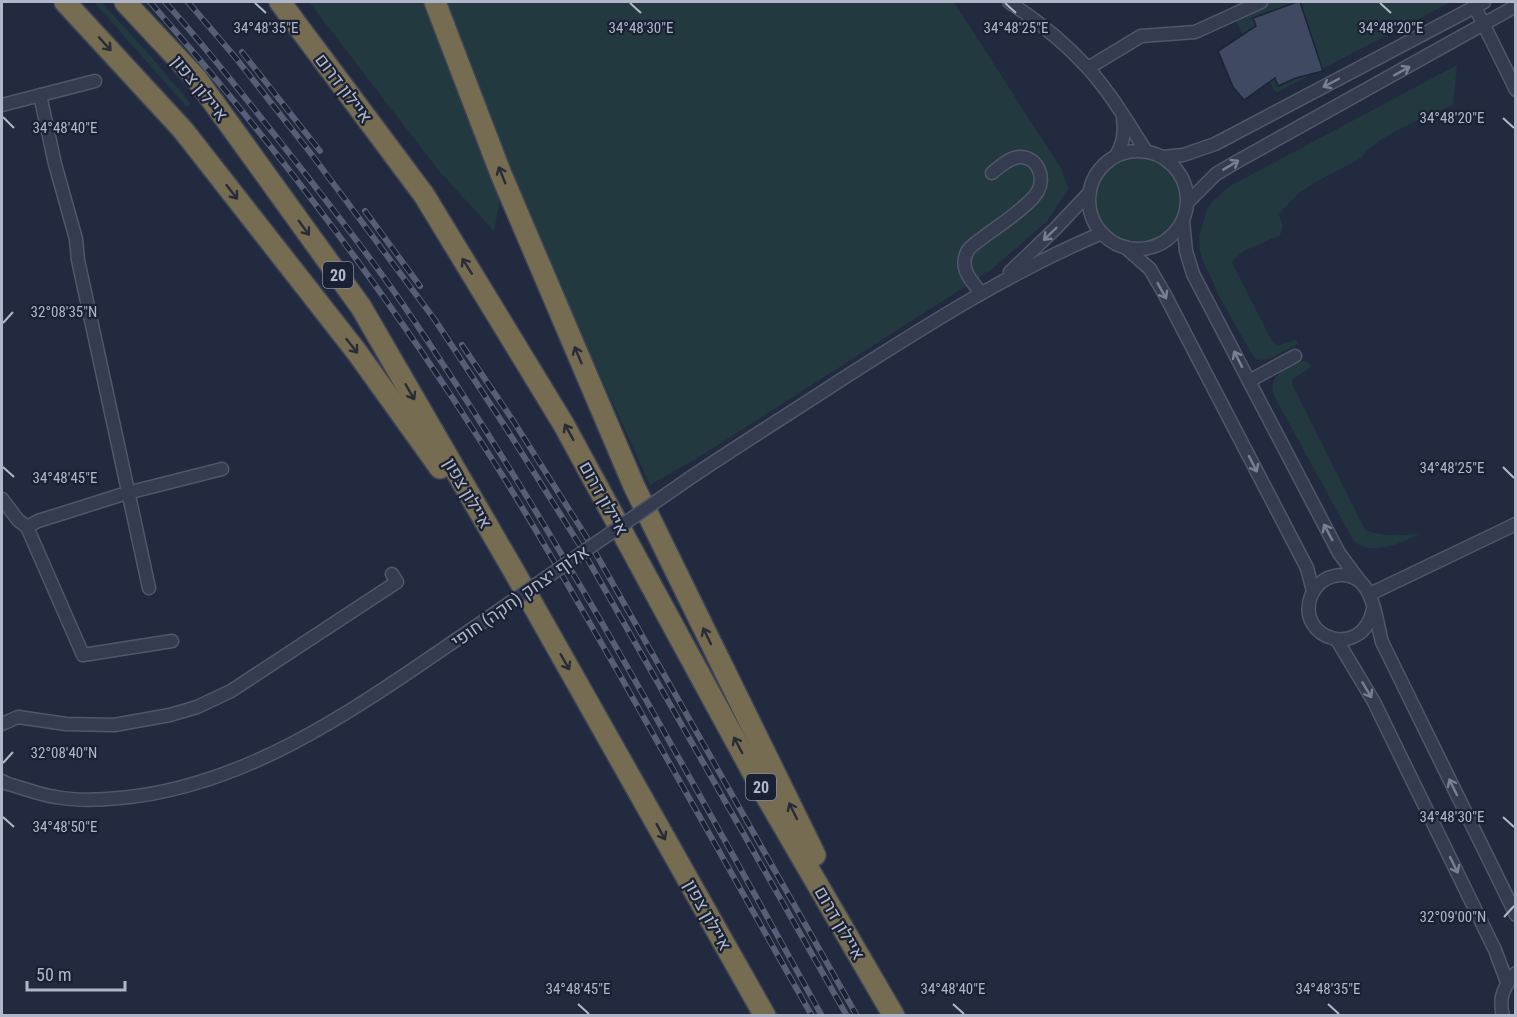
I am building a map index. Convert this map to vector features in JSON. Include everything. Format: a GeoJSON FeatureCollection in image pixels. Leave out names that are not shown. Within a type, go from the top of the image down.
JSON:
{"type":"FeatureCollection","features":[{"type":"Feature","properties":{"kind":"highway"},"geometry":{"type":"LineString","coordinates":[[65,2],[198,149],[356,351],[515,573]]}},
{"type":"Feature","properties":{"kind":"highway","name":"איילון צפון"},"geometry":{"type":"LineString","coordinates":[[124,2],[196,78],[361,307],[515,573],[765,1016]]}},
{"type":"Feature","properties":{"kind":"highway","name":"איילון דרום"},"geometry":{"type":"LineString","coordinates":[[280,2],[423,195],[564,424],[758,782],[894,1015]]}},
{"type":"Feature","properties":{"kind":"highway"},"geometry":{"type":"LineString","coordinates":[[435,2],[501,174],[634,486],[894,1015]]}},
{"type":"Feature","properties":{"kind":"street"},"geometry":{"type":"LineString","coordinates":[[1009,2],[1046,28],[1088,68],[1146,151]]}},
{"type":"Feature","properties":{"kind":"street"},"geometry":{"type":"LineString","coordinates":[[1088,68],[1141,36],[1195,32],[1261,2]]}},
{"type":"Feature","properties":{"kind":"street"},"geometry":{"type":"LineString","coordinates":[[1162,157],[1183,155],[1215,144],[1479,4],[1484,25],[1515,90]]}},
{"type":"Feature","properties":{"kind":"street"},"geometry":{"type":"LineString","coordinates":[[1187,203],[1216,174],[1515,6]]}},
{"type":"Feature","properties":{"kind":"street"},"geometry":{"type":"LineString","coordinates":[[2,105],[95,81]]}},
{"type":"Feature","properties":{"kind":"street"},"geometry":{"type":"LineString","coordinates":[[40,95],[55,164],[76,239],[78,260],[149,588]]}},
{"type":"Feature","properties":{"kind":"street"},"geometry":{"type":"LineString","coordinates":[[1116,156],[1123,143],[1125,130],[1122,115]]}},
{"type":"Feature","properties":{"kind":"street"},"geometry":{"type":"LineString","coordinates":[[1183,220],[1175,232],[1158,244],[1139,249],[1112,242],[1102,233],[1091,214],[1090,192],[1094,177],[1116,156],[1126,152],[1146,151],[1162,157],[1179,172],[1187,192],[1183,220],[1186,251],[1193,274],[1339,554],[1370,594],[1382,642],[1515,915]]}},
{"type":"Feature","properties":{"kind":"street"},"geometry":{"type":"LineString","coordinates":[[981,293],[965,272],[964,261],[969,249],[1027,204],[1037,193],[1042,181],[1039,168],[1030,160],[1019,157],[1009,160],[992,173]]}},
{"type":"Feature","properties":{"kind":"street","name":"אלוף יצחק (חקה) חופי"},"geometry":{"type":"LineString","coordinates":[[1000,281],[1090,192]]}},
{"type":"Feature","properties":{"kind":"street","name":"אלוף יצחק (חקה) חופי"},"geometry":{"type":"LineString","coordinates":[[2,780],[8,784],[57,797],[102,800],[168,792],[194,785],[252,762],[338,719],[690,478],[938,318],[1000,281],[1061,250],[1102,233]]}},
{"type":"Feature","properties":{"kind":"street"},"geometry":{"type":"LineString","coordinates":[[1125,247],[1150,269],[1165,295],[1307,568],[1313,591]]}},
{"type":"Feature","properties":{"kind":"street"},"geometry":{"type":"LineString","coordinates":[[1249,381],[1295,356]]}},
{"type":"Feature","properties":{"kind":"street"},"geometry":{"type":"LineString","coordinates":[[27,527],[38,521],[127,493],[222,469]]}},
{"type":"Feature","properties":{"kind":"street"},"geometry":{"type":"LineString","coordinates":[[2,499],[18,520],[27,527],[83,655],[172,641]]}},
{"type":"Feature","properties":{"kind":"street"},"geometry":{"type":"LineString","coordinates":[[1370,594],[1515,524]]}},
{"type":"Feature","properties":{"kind":"street"},"geometry":{"type":"LineString","coordinates":[[2,724],[18,717],[66,724],[114,725],[170,715],[197,707],[231,691],[397,582],[392,574]]}},
{"type":"Feature","properties":{"kind":"street"},"geometry":{"type":"LineString","coordinates":[[1360,581],[1350,576],[1340,575],[1329,577],[1320,583],[1313,591],[1308,608],[1313,625],[1320,632],[1337,640],[1347,639],[1366,628],[1373,609]]}},
{"type":"Feature","properties":{"kind":"street"},"geometry":{"type":"LineString","coordinates":[[1337,640],[1374,702],[1495,950],[1511,977],[1502,994],[1503,1016]]}},
{"type":"Feature","properties":{"kind":"shaded area"},"geometry":{"type":"Polygon","coordinates":[[[94,2],[101,2],[148,53],[190,103],[189,107],[186,106],[94,2]]]}},
{"type":"Feature","properties":{"kind":"shaded area"},"geometry":{"type":"Polygon","coordinates":[[[309,2],[422,2],[500,199],[494,231],[439,171],[309,2]]]}},
{"type":"Feature","properties":{"kind":"shaded area"},"geometry":{"type":"Polygon","coordinates":[[[443,2],[954,2],[1062,170],[1068,189],[1047,221],[991,270],[704,454],[650,485],[518,194],[443,2]]]}},
{"type":"Feature","properties":{"kind":"shaded area"},"geometry":{"type":"Polygon","coordinates":[[[1236,2],[1451,2],[1276,93],[1234,18],[1236,2]]]}},
{"type":"Feature","properties":{"kind":"shaded area"},"geometry":{"type":"Polygon","coordinates":[[[1457,65],[1453,105],[1390,134],[1361,158],[1305,189],[1279,215],[1283,226],[1280,235],[1244,251],[1233,260],[1232,263],[1272,341],[1278,346],[1296,340],[1298,344],[1269,359],[1257,360],[1220,298],[1202,259],[1199,237],[1207,209],[1230,186],[1457,65]]]}},
{"type":"Feature","properties":{"kind":"shaded area"},"geometry":{"type":"Polygon","coordinates":[[[1138,157],[1155,160],[1169,169],[1178,183],[1181,200],[1178,217],[1169,231],[1155,240],[1138,243],[1121,240],[1107,231],[1098,217],[1095,200],[1098,183],[1107,169],[1121,160],[1138,157]]]}},
{"type":"Feature","properties":{"kind":"shaded area"},"geometry":{"type":"Polygon","coordinates":[[[1305,361],[1311,367],[1292,380],[1293,386],[1365,530],[1393,535],[1421,533],[1397,544],[1379,548],[1370,548],[1354,542],[1273,394],[1274,381],[1277,376],[1286,368],[1305,361]]]}},
{"type":"Feature","properties":{"kind":"building"},"geometry":{"type":"Polygon","coordinates":[[[1300,2],[1323,71],[1296,78],[1278,86],[1275,78],[1244,100],[1233,87],[1218,51],[1256,26],[1253,18],[1300,2]]]}},
{"type":"Feature","properties":{"kind":"railway"},"geometry":{"type":"LineString","coordinates":[[150,2],[283,162],[366,273],[445,387],[552,557],[812,1016]]}},
{"type":"Feature","properties":{"kind":"railway"},"geometry":{"type":"LineString","coordinates":[[165,2],[224,71],[343,222],[402,303],[459,389],[568,565],[822,1016]]}},
{"type":"Feature","properties":{"kind":"railway"},"geometry":{"type":"LineString","coordinates":[[188,2],[235,57],[312,155],[435,320],[506,428],[579,544],[847,1016]]}},
{"type":"Feature","properties":{"kind":"railway"},"geometry":{"type":"LineString","coordinates":[[242,52],[320,151]]}},
{"type":"Feature","properties":{"kind":"railway"},"geometry":{"type":"LineString","coordinates":[[365,211],[420,286]]}},
{"type":"Feature","properties":{"kind":"railway"},"geometry":{"type":"LineString","coordinates":[[462,345],[587,538],[857,1016]]}}]}
